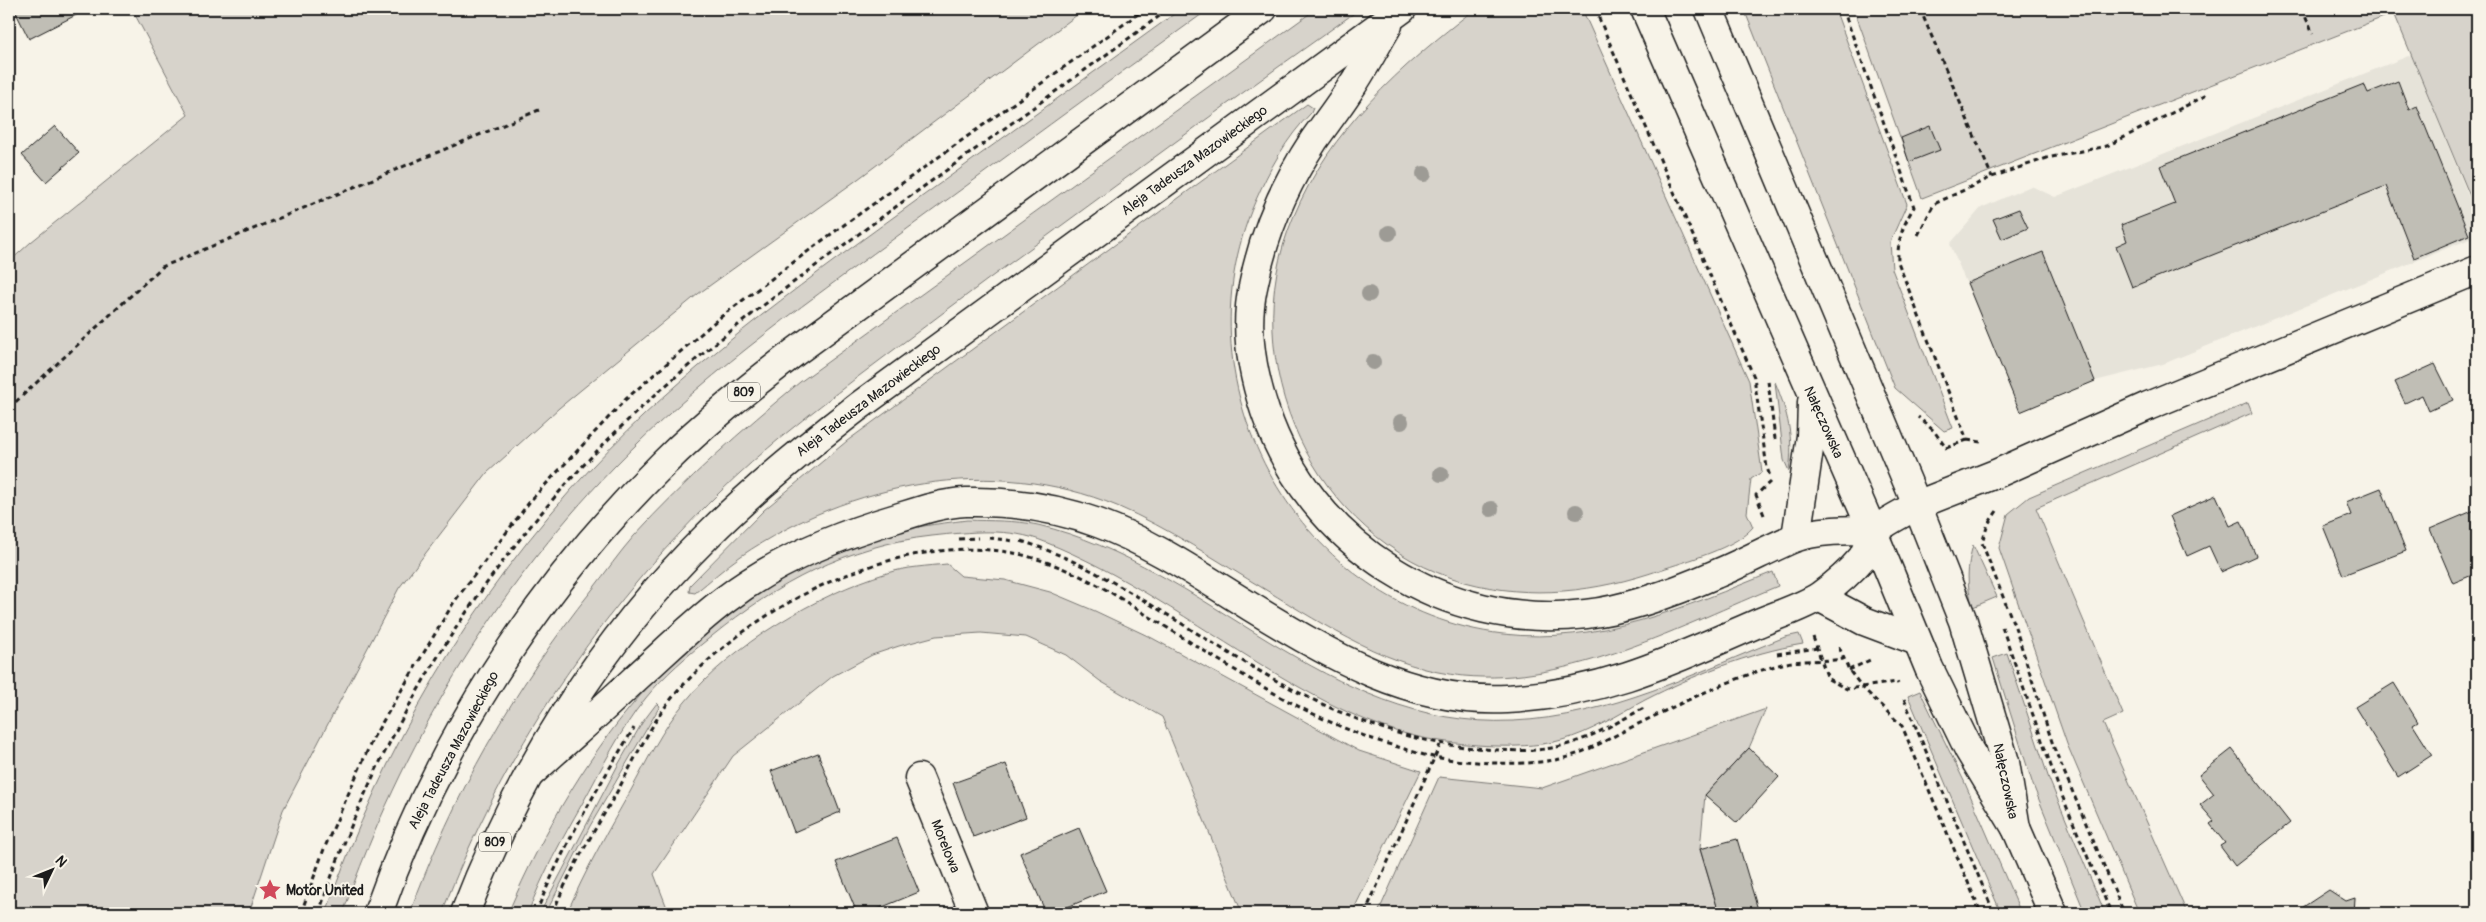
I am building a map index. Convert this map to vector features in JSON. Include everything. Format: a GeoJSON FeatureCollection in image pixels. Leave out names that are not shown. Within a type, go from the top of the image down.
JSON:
{"type":"FeatureCollection","features":[{"type":"Feature","properties":{"kind":"main road","name":"Aleja Tadeusza Mazowieckiego"},"geometry":{"type":"LineString","coordinates":[[378,913],[406,839],[451,748],[485,687],[545,600],[607,525],[663,464],[724,408],[795,352],[1263,9]]}},
{"type":"Feature","properties":{"kind":"main road","name":"Nałęczowska"},"geometry":{"type":"LineString","coordinates":[[1645,9],[1812,398],[1873,532],[1917,641],[1969,750],[2016,828],[2053,913]]}},
{"type":"Feature","properties":{"kind":"main road","name":"Nałęczowska"},"geometry":{"type":"LineString","coordinates":[[1709,9],[1729,52],[1917,505],[1963,621],[2005,762],[2016,828]]}},
{"type":"Feature","properties":{"kind":"main road","name":"Aleja Tadeusza Mazowieckiego"},"geometry":{"type":"LineString","coordinates":[[464,913],[491,849],[530,773],[578,694],[639,612],[708,535],[753,492],[858,406],[1398,12]]}},
{"type":"Feature","properties":{"kind":"main road"},"geometry":{"type":"LineString","coordinates":[[1398,12],[1286,187],[1262,252],[1252,288],[1249,322],[1252,356],[1258,391],[1269,423],[1286,459],[1310,496],[1351,542],[1384,567],[1408,581],[1452,600],[1489,611],[1524,616],[1552,617],[1588,614],[1623,607],[1714,575],[1796,537],[1846,530],[1873,532]]}},
{"type":"Feature","properties":{"kind":"main road"},"geometry":{"type":"LineString","coordinates":[[530,773],[680,637],[727,598],[784,561],[816,546],[871,526],[944,504],[966,502],[1032,507],[1078,517],[1114,529],[1170,558],[1321,649],[1351,664],[1400,684],[1453,697],[1481,699],[1558,694],[1615,682],[1673,660],[1819,598],[1861,559],[1873,532],[1917,505],[1998,472],[2148,406],[2477,270]]}},
{"type":"Feature","properties":{"kind":"main road"},"geometry":{"type":"LineString","coordinates":[[1796,537],[1811,436],[1812,398]]}},
{"type":"Feature","properties":{"kind":"main road"},"geometry":{"type":"LineString","coordinates":[[1819,598],[1864,621],[1917,641]]}},
{"type":"Feature","properties":{"kind":"main road","name":"Morelowa"},"geometry":{"type":"LineString","coordinates":[[919,778],[974,913]]}},
{"type":"Feature","properties":{"kind":"path"},"geometry":{"type":"LineString","coordinates":[[1594,9],[1754,377],[1767,468],[1772,480]]}},
{"type":"Feature","properties":{"kind":"path"},"geometry":{"type":"LineString","coordinates":[[1843,9],[1914,207],[1903,225],[1898,262],[1967,440],[1946,448]]}},
{"type":"Feature","properties":{"kind":"path"},"geometry":{"type":"LineString","coordinates":[[1920,9],[1992,177]]}},
{"type":"Feature","properties":{"kind":"path"},"geometry":{"type":"LineString","coordinates":[[2302,9],[2313,34]]}},
{"type":"Feature","properties":{"kind":"path"},"geometry":{"type":"LineString","coordinates":[[1918,235],[1934,204],[1992,177],[2047,158],[2107,146],[2207,95]]}},
{"type":"Feature","properties":{"kind":"path"},"geometry":{"type":"LineString","coordinates":[[9,408],[162,267],[539,110]]}},
{"type":"Feature","properties":{"kind":"path"},"geometry":{"type":"LineString","coordinates":[[1768,379],[1776,449]]}},
{"type":"Feature","properties":{"kind":"path"},"geometry":{"type":"LineString","coordinates":[[957,539],[1022,541],[1052,551],[1093,570],[1274,679],[1326,708],[1370,726],[1440,745],[1533,750],[1566,745],[1645,708]]}},
{"type":"Feature","properties":{"kind":"path"},"geometry":{"type":"LineString","coordinates":[[1982,543],[2016,630],[2054,748],[2124,913]]}},
{"type":"Feature","properties":{"kind":"path"},"geometry":{"type":"LineString","coordinates":[[553,913],[592,835],[657,718],[678,691],[720,652],[766,617],[816,587],[858,570],[905,558],[951,550],[990,550],[1021,555],[1051,564],[1092,582],[1322,720],[1358,734],[1435,757],[1484,763],[1534,761],[1569,757],[1705,692],[1785,663],[1843,658]]}},
{"type":"Feature","properties":{"kind":"path"},"geometry":{"type":"LineString","coordinates":[[2002,626],[2058,786],[2111,913]]}},
{"type":"Feature","properties":{"kind":"path"},"geometry":{"type":"LineString","coordinates":[[1775,654],[1818,648]]}},
{"type":"Feature","properties":{"kind":"path"},"geometry":{"type":"LineString","coordinates":[[1849,670],[1862,687],[1902,726],[1981,913]]}},
{"type":"Feature","properties":{"kind":"path"},"geometry":{"type":"LineString","coordinates":[[1828,679],[1847,689],[1897,682],[1994,913]]}},
{"type":"Feature","properties":{"kind":"path"},"geometry":{"type":"LineString","coordinates":[[536,913],[567,843],[592,796],[635,726]]}},
{"type":"Feature","properties":{"kind":"path"},"geometry":{"type":"LineString","coordinates":[[1365,913],[1440,745]]}},
{"type":"Feature","properties":{"kind":"shaded area"},"geometry":{"type":"Polygon","coordinates":[[[132,9],[1085,9],[854,182],[698,294],[559,408],[487,473],[399,588],[283,810],[249,913],[9,913],[9,262],[188,115],[132,9]]]}},
{"type":"Feature","properties":{"kind":"shaded area"},"geometry":{"type":"Polygon","coordinates":[[[1181,9],[1209,9],[784,320],[679,405],[614,467],[569,516],[528,567],[454,675],[422,732],[393,791],[343,913],[326,913],[349,852],[375,792],[435,676],[470,621],[508,567],[548,516],[592,467],[664,397],[780,301],[1181,9]]]}},
{"type":"Feature","properties":{"kind":"shaded area"},"geometry":{"type":"Polygon","coordinates":[[[1316,9],[1360,9],[1197,126],[855,379],[768,448],[719,493],[633,586],[594,636],[558,688],[524,742],[494,797],[466,854],[442,913],[410,913],[427,869],[466,785],[511,704],[564,627],[618,556],[634,536],[673,495],[735,437],[800,382],[1316,9]]]}},
{"type":"Feature","properties":{"kind":"shaded area"},"geometry":{"type":"Polygon","coordinates":[[[1475,9],[1582,9],[1749,381],[1762,472],[1751,479],[1747,513],[1753,527],[1745,535],[1723,547],[1636,578],[1588,588],[1539,592],[1514,591],[1465,582],[1412,560],[1366,528],[1328,486],[1300,438],[1281,385],[1273,330],[1277,273],[1293,218],[1308,186],[1326,156],[1347,128],[1394,77],[1475,9]]]}},
{"type":"Feature","properties":{"kind":"shaded area"},"geometry":{"type":"Polygon","coordinates":[[[1744,9],[1835,9],[1907,204],[1890,242],[1892,269],[1953,428],[1944,431],[1895,388],[1744,9]]]}},
{"type":"Feature","properties":{"kind":"shaded area"},"geometry":{"type":"Polygon","coordinates":[[[1854,9],[2477,9],[2477,213],[2394,13],[1922,198],[1854,9]]]}},
{"type":"Feature","properties":{"kind":"shaded area"},"geometry":{"type":"Polygon","coordinates":[[[2411,55],[2477,217],[2477,236],[2163,364],[2095,381],[2020,412],[1950,244],[1981,208],[2031,186],[2055,197],[2411,55]]]}},
{"type":"Feature","properties":{"kind":"shaded area"},"geometry":{"type":"Polygon","coordinates":[[[1307,104],[1313,108],[1311,113],[1279,155],[1255,202],[1234,273],[1231,345],[1244,414],[1272,479],[1314,536],[1367,583],[1431,616],[1503,634],[1539,636],[1573,634],[1607,628],[1674,610],[1773,572],[1778,586],[1665,634],[1584,662],[1544,672],[1504,677],[1464,676],[1437,672],[1411,665],[1360,644],[1312,618],[1174,535],[1117,506],[1070,490],[1021,481],[972,479],[923,484],[875,494],[828,510],[783,530],[741,556],[695,593],[689,592],[690,585],[764,510],[847,441],[1307,104]]]}},
{"type":"Feature","properties":{"kind":"shaded area"},"geometry":{"type":"Polygon","coordinates":[[[1775,382],[1789,426],[1791,448],[1789,471],[1784,460],[1775,382]]]}},
{"type":"Feature","properties":{"kind":"shaded area"},"geometry":{"type":"Polygon","coordinates":[[[2248,403],[2252,413],[2036,508],[2123,714],[2103,723],[2187,913],[2139,913],[2067,744],[1999,548],[2008,514],[2029,497],[2248,403]]]}},
{"type":"Feature","properties":{"kind":"shaded area"},"geometry":{"type":"Polygon","coordinates":[[[967,520],[1029,523],[1100,545],[1158,574],[1325,673],[1384,700],[1446,717],[1513,721],[1549,718],[1584,711],[1652,691],[1785,637],[1799,634],[1803,644],[1762,653],[1702,674],[1645,700],[1594,728],[1573,737],[1548,743],[1517,746],[1485,746],[1454,743],[1417,737],[1349,713],[1265,667],[1129,583],[1045,542],[1031,537],[1003,532],[946,534],[901,541],[871,548],[842,558],[788,584],[736,617],[694,650],[668,674],[652,690],[619,736],[553,857],[528,913],[508,913],[538,850],[571,790],[609,734],[651,683],[699,637],[753,597],[812,563],[878,537],[922,526],[967,520]]]}},
{"type":"Feature","properties":{"kind":"shaded area"},"geometry":{"type":"Polygon","coordinates":[[[1973,545],[1997,597],[1973,607],[1968,576],[1973,545]]]}},
{"type":"Feature","properties":{"kind":"shaded area"},"geometry":{"type":"Polygon","coordinates":[[[947,564],[961,576],[1005,580],[1050,592],[1095,611],[1152,638],[1359,751],[1421,771],[1352,913],[1242,913],[1162,717],[1100,681],[1066,655],[1026,637],[981,633],[936,636],[872,655],[833,676],[733,756],[654,874],[669,913],[567,913],[581,882],[655,746],[677,712],[704,681],[726,661],[777,624],[833,594],[860,582],[894,571],[947,564]]]}},
{"type":"Feature","properties":{"kind":"shaded area"},"geometry":{"type":"Polygon","coordinates":[[[2007,653],[2049,779],[2105,913],[2085,913],[2033,785],[1993,658],[2007,653]]]}},
{"type":"Feature","properties":{"kind":"shaded area"},"geometry":{"type":"Polygon","coordinates":[[[1920,691],[1964,781],[2021,913],[2001,913],[1908,696],[1920,691]]]}},
{"type":"Feature","properties":{"kind":"shaded area"},"geometry":{"type":"Polygon","coordinates":[[[657,703],[660,706],[590,826],[546,913],[540,913],[618,765],[642,723],[657,703]]]}},
{"type":"Feature","properties":{"kind":"shaded area"},"geometry":{"type":"Polygon","coordinates":[[[1766,709],[1749,748],[1705,795],[1700,849],[1719,913],[1378,913],[1439,777],[1542,788],[1766,709]]]}},
{"type":"Feature","properties":{"kind":"building"},"geometry":{"type":"Polygon","coordinates":[[[14,9],[76,9],[78,14],[29,39],[14,9]]]}},
{"type":"Feature","properties":{"kind":"building"},"geometry":{"type":"Polygon","coordinates":[[[2398,81],[2409,110],[2417,106],[2469,235],[2414,258],[2386,186],[2132,287],[2116,246],[2127,241],[2121,225],[2175,204],[2160,166],[2364,84],[2368,93],[2398,81]]]}},
{"type":"Feature","properties":{"kind":"building"},"geometry":{"type":"Polygon","coordinates":[[[55,126],[79,153],[46,182],[22,155],[55,126]]]}},
{"type":"Feature","properties":{"kind":"building"},"geometry":{"type":"Polygon","coordinates":[[[1930,126],[1940,150],[1909,162],[1901,138],[1930,126]]]}},
{"type":"Feature","properties":{"kind":"building"},"geometry":{"type":"Polygon","coordinates":[[[2019,209],[2028,228],[2002,239],[1993,219],[2019,209]]]}},
{"type":"Feature","properties":{"kind":"building"},"geometry":{"type":"Polygon","coordinates":[[[2043,252],[2095,381],[2020,412],[1967,283],[2043,252]]]}},
{"type":"Feature","properties":{"kind":"building"},"geometry":{"type":"Polygon","coordinates":[[[2435,364],[2453,400],[2429,411],[2422,395],[2405,403],[2395,382],[2435,364]]]}},
{"type":"Feature","properties":{"kind":"building"},"geometry":{"type":"Polygon","coordinates":[[[2381,488],[2406,551],[2343,575],[2323,526],[2351,515],[2346,502],[2381,488]]]}},
{"type":"Feature","properties":{"kind":"building"},"geometry":{"type":"Polygon","coordinates":[[[2216,495],[2230,526],[2241,521],[2256,556],[2221,572],[2209,546],[2187,556],[2170,516],[2216,495]]]}},
{"type":"Feature","properties":{"kind":"building"},"geometry":{"type":"Polygon","coordinates":[[[2477,509],[2477,573],[2453,583],[2430,529],[2477,509]]]}},
{"type":"Feature","properties":{"kind":"building"},"geometry":{"type":"Polygon","coordinates":[[[2394,683],[2418,722],[2413,725],[2432,755],[2398,777],[2355,707],[2394,683]]]}},
{"type":"Feature","properties":{"kind":"building"},"geometry":{"type":"Polygon","coordinates":[[[1749,748],[1779,777],[1737,823],[1705,795],[1749,748]]]}},
{"type":"Feature","properties":{"kind":"building"},"geometry":{"type":"Polygon","coordinates":[[[2232,749],[2290,823],[2235,866],[2220,846],[2225,843],[2210,824],[2214,821],[2200,805],[2214,794],[2199,775],[2232,749]]]}},
{"type":"Feature","properties":{"kind":"building"},"geometry":{"type":"Polygon","coordinates":[[[818,753],[840,812],[794,832],[771,771],[818,753]]]}},
{"type":"Feature","properties":{"kind":"building"},"geometry":{"type":"Polygon","coordinates":[[[1006,764],[1026,817],[973,837],[953,783],[1006,764]]]}},
{"type":"Feature","properties":{"kind":"building"},"geometry":{"type":"Polygon","coordinates":[[[1079,828],[1106,891],[1053,913],[1046,913],[1020,853],[1079,828]]]}},
{"type":"Feature","properties":{"kind":"building"},"geometry":{"type":"Polygon","coordinates":[[[897,838],[919,892],[868,913],[857,913],[836,862],[897,838]]]}},
{"type":"Feature","properties":{"kind":"building"},"geometry":{"type":"Polygon","coordinates":[[[1737,839],[1759,913],[1719,913],[1700,849],[1737,839]]]}},
{"type":"Feature","properties":{"kind":"building"},"geometry":{"type":"Polygon","coordinates":[[[2329,890],[2346,901],[2355,898],[2354,913],[2294,913],[2329,890]]]}},
{"type":"Feature","properties":{"kind":"place","name":"Motor United"},"geometry":{"type":"Point","coordinates":[270,890]}}]}
